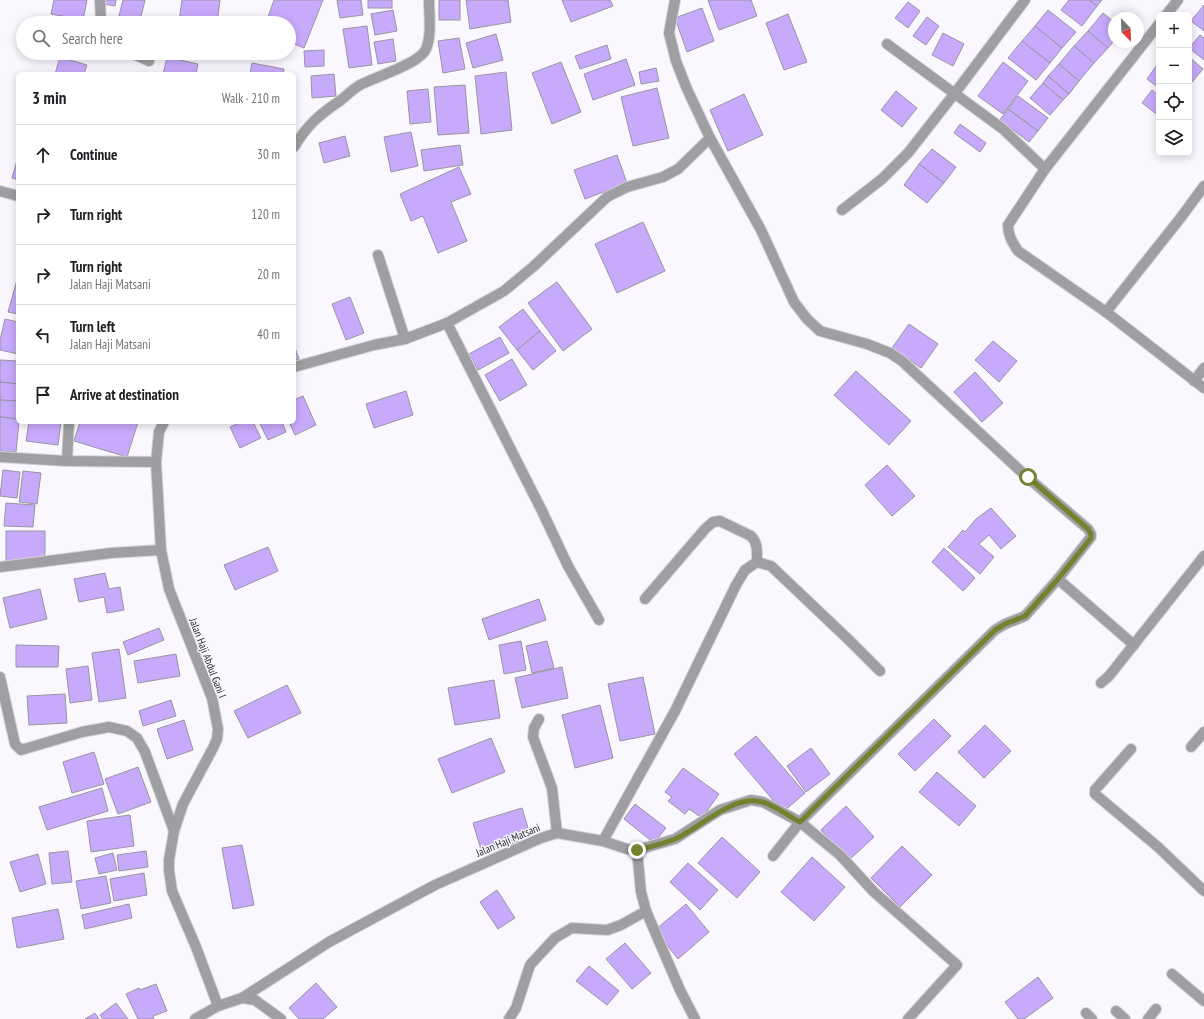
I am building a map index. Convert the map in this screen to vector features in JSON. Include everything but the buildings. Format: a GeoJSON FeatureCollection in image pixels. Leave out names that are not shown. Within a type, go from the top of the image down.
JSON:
{"type":"FeatureCollection","features":[{"type":"Feature","properties":{"kind":"street"},"geometry":{"type":"LineString","coordinates":[[100,0],[101,16]]}},
{"type":"Feature","properties":{"kind":"street"},"geometry":{"type":"LineString","coordinates":[[296,144],[312,121],[359,86],[421,57],[426,49],[428,38],[429,0]]}},
{"type":"Feature","properties":{"kind":"street"},"geometry":{"type":"LineString","coordinates":[[675,0],[669,33],[676,61],[687,89],[710,138],[761,230],[794,302],[806,319],[820,331],[867,344],[890,353],[902,361],[1028,477],[1088,529],[1091,534],[1091,538],[1058,579],[1025,616],[1005,624],[995,630],[800,822],[773,856]]}},
{"type":"Feature","properties":{"kind":"street"},"geometry":{"type":"LineString","coordinates":[[1168,12],[1178,0]]}},
{"type":"Feature","properties":{"kind":"street"},"geometry":{"type":"LineString","coordinates":[[842,210],[882,179],[908,153],[955,93],[1022,1]]}},
{"type":"Feature","properties":{"kind":"street"},"geometry":{"type":"LineString","coordinates":[[1156,28],[1045,168],[1008,224],[1010,239],[1018,251],[1106,312],[1204,388]]}},
{"type":"Feature","properties":{"kind":"street"},"geometry":{"type":"LineString","coordinates":[[887,44],[1003,129],[1045,168]]}},
{"type":"Feature","properties":{"kind":"street"},"geometry":{"type":"LineString","coordinates":[[296,366],[374,345],[405,339],[447,323],[504,291],[534,266],[607,197],[627,187],[663,178],[678,169],[710,138]]}},
{"type":"Feature","properties":{"kind":"street"},"geometry":{"type":"LineString","coordinates":[[1106,312],[1204,186]]}},
{"type":"Feature","properties":{"kind":"street"},"geometry":{"type":"LineString","coordinates":[[0,191],[16,195]]}},
{"type":"Feature","properties":{"kind":"street"},"geometry":{"type":"LineString","coordinates":[[378,255],[405,339]]}},
{"type":"Feature","properties":{"kind":"street"},"geometry":{"type":"LineString","coordinates":[[447,323],[542,511],[568,566],[599,620]]}},
{"type":"Feature","properties":{"kind":"street"},"geometry":{"type":"LineString","coordinates":[[1194,381],[1204,368]]}},
{"type":"Feature","properties":{"kind":"street"},"geometry":{"type":"LineString","coordinates":[[67,461],[69,424]]}},
{"type":"Feature","properties":{"kind":"street","name":"Jalan Haji Abdul Gani I"},"geometry":{"type":"LineString","coordinates":[[163,424],[158,432],[156,462],[161,550],[170,589],[212,698],[218,729],[215,744],[183,804],[174,831],[169,860],[172,891],[218,1006]]}},
{"type":"Feature","properties":{"kind":"street"},"geometry":{"type":"LineString","coordinates":[[0,457],[67,461],[156,462]]}},
{"type":"Feature","properties":{"kind":"street"},"geometry":{"type":"LineString","coordinates":[[644,599],[705,529],[713,522],[720,521],[751,536],[757,545],[757,562]]}},
{"type":"Feature","properties":{"kind":"street"},"geometry":{"type":"LineString","coordinates":[[0,567],[111,553],[161,550]]}},
{"type":"Feature","properties":{"kind":"street"},"geometry":{"type":"LineString","coordinates":[[1101,683],[1109,676],[1204,556]]}},
{"type":"Feature","properties":{"kind":"street"},"geometry":{"type":"LineString","coordinates":[[603,841],[675,711],[736,585],[745,570],[757,562],[771,566],[850,640],[880,671]]}},
{"type":"Feature","properties":{"kind":"street"},"geometry":{"type":"LineString","coordinates":[[1058,579],[1134,645]]}},
{"type":"Feature","properties":{"kind":"street"},"geometry":{"type":"LineString","coordinates":[[0,677],[15,744],[21,750],[82,732],[109,727],[127,731],[137,738],[145,752],[174,831]]}},
{"type":"Feature","properties":{"kind":"street"},"geometry":{"type":"LineString","coordinates":[[539,720],[534,728],[533,737],[552,788],[557,833]]}},
{"type":"Feature","properties":{"kind":"street"},"geometry":{"type":"LineString","coordinates":[[1191,748],[1204,732]]}},
{"type":"Feature","properties":{"kind":"street"},"geometry":{"type":"LineString","coordinates":[[1131,749],[1095,790],[1095,794],[1158,847],[1204,891]]}},
{"type":"Feature","properties":{"kind":"street","name":"Jalan Haji Matsani"},"geometry":{"type":"LineString","coordinates":[[195,1019],[218,1006],[242,998],[329,942],[434,886],[512,850],[557,833],[603,841],[627,849],[637,850],[652,847],[675,839],[720,810],[751,800],[763,802],[800,822],[840,855],[874,892],[957,965],[908,1019]]}},
{"type":"Feature","properties":{"kind":"street"},"geometry":{"type":"LineString","coordinates":[[637,850],[641,892],[646,911],[680,990],[695,1019]]}},
{"type":"Feature","properties":{"kind":"street"},"geometry":{"type":"LineString","coordinates":[[509,1019],[516,1008],[530,965],[555,938],[572,928],[607,930],[621,925],[646,911]]}},
{"type":"Feature","properties":{"kind":"street"},"geometry":{"type":"LineString","coordinates":[[1172,974],[1204,1001]]}},
{"type":"Feature","properties":{"kind":"street"},"geometry":{"type":"LineString","coordinates":[[242,998],[255,1000],[281,1019]]}},
{"type":"Feature","properties":{"kind":"street"},"geometry":{"type":"LineString","coordinates":[[1148,1019],[1156,1009]]}},
{"type":"Feature","properties":{"kind":"street"},"geometry":{"type":"LineString","coordinates":[[1116,1011],[1125,1019]]}},
{"type":"Feature","properties":{"kind":"route"},"geometry":{"type":"LineString","coordinates":[[637,850],[652,847],[675,839],[720,810],[751,800],[763,802],[800,822],[995,630],[1005,624],[1025,616],[1058,579],[1091,538],[1091,534],[1088,529],[1028,477]]}}]}
